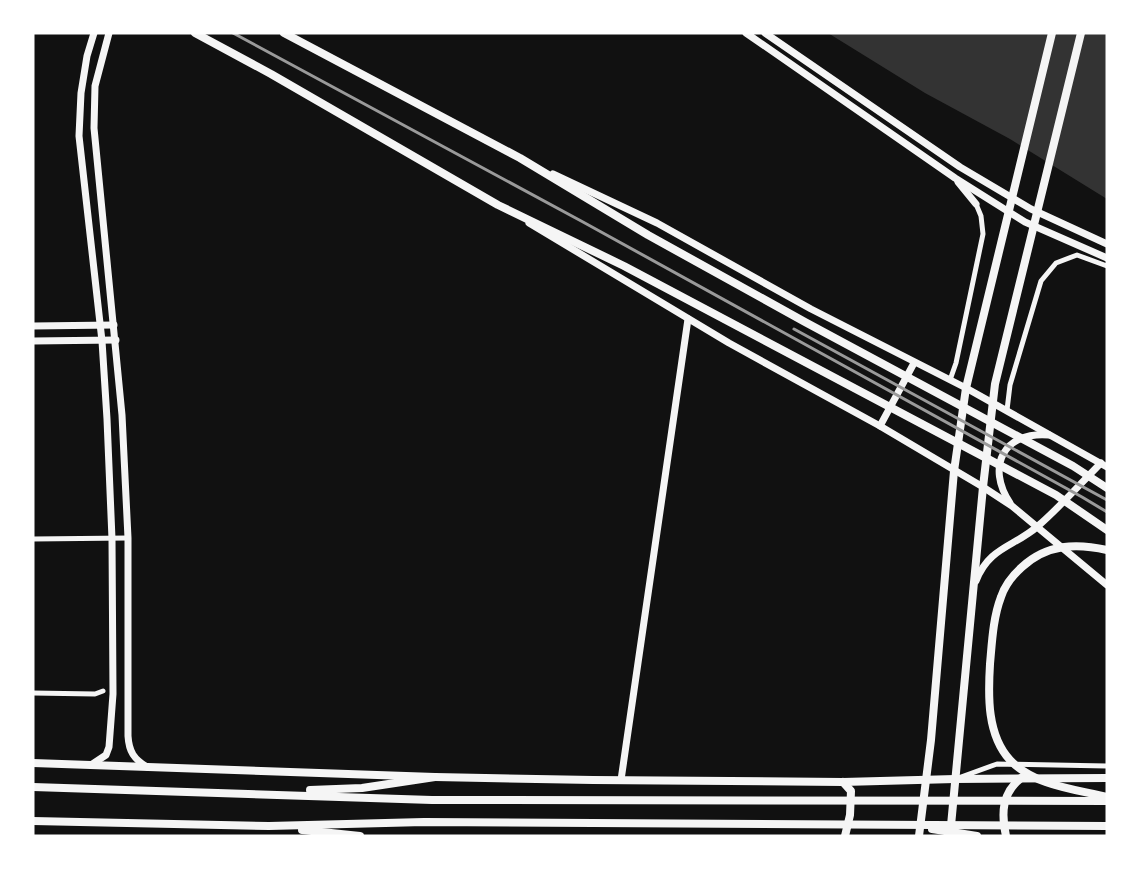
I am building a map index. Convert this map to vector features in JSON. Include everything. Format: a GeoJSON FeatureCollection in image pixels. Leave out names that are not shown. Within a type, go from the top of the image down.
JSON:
{"type":"FeatureCollection","features":[{"type":"Feature","properties":{"kind":"highway"},"geometry":{"type":"LineString","coordinates":[[195,33],[271,74],[498,205],[624,266],[1056,495],[1107,530]]}},
{"type":"Feature","properties":{"kind":"highway"},"geometry":{"type":"LineString","coordinates":[[284,33],[520,158],[648,235],[1073,466],[1107,488]]}},
{"type":"Feature","properties":{"kind":"highway"},"geometry":{"type":"LineString","coordinates":[[1107,550],[1086,546],[1053,548],[1036,555],[1014,574],[1001,596],[995,620],[989,697],[990,713],[996,736],[1005,753],[1017,766],[1045,782],[1107,799]]}},
{"type":"Feature","properties":{"kind":"highway"},"geometry":{"type":"LineString","coordinates":[[261,793],[362,788],[435,777]]}},
{"type":"Feature","properties":{"kind":"highway"},"geometry":{"type":"LineString","coordinates":[[1006,836],[1003,810],[1007,794],[1011,786],[1022,778]]}},
{"type":"Feature","properties":{"kind":"highway"},"geometry":{"type":"LineString","coordinates":[[955,779],[1107,778]]}},
{"type":"Feature","properties":{"kind":"highway"},"geometry":{"type":"LineString","coordinates":[[33,786],[432,800],[1107,799]]}},
{"type":"Feature","properties":{"kind":"highway"},"geometry":{"type":"LineString","coordinates":[[33,821],[269,826],[424,822],[1107,826]]}},
{"type":"Feature","properties":{"kind":"highway"},"geometry":{"type":"LineString","coordinates":[[269,826],[360,836]]}},
{"type":"Feature","properties":{"kind":"highway"},"geometry":{"type":"LineString","coordinates":[[908,826],[977,836]]}},
{"type":"Feature","properties":{"kind":"main road"},"geometry":{"type":"LineString","coordinates":[[919,836],[931,740],[954,471],[966,388],[1052,33]]}},
{"type":"Feature","properties":{"kind":"main road"},"geometry":{"type":"LineString","coordinates":[[950,836],[995,384],[1081,33]]}},
{"type":"Feature","properties":{"kind":"main road"},"geometry":{"type":"LineString","coordinates":[[33,763],[435,777],[843,782],[955,779]]}},
{"type":"Feature","properties":{"kind":"main road"},"geometry":{"type":"LineString","coordinates":[[843,782],[851,791],[850,816],[845,836]]}},
{"type":"Feature","properties":{"kind":"street"},"geometry":{"type":"LineString","coordinates":[[91,765],[106,755],[112,726],[113,694],[112,539],[107,419],[102,341],[79,136],[81,93],[87,56],[94,33]]}},
{"type":"Feature","properties":{"kind":"street"},"geometry":{"type":"LineString","coordinates":[[110,33],[101,58],[93,107],[122,415],[128,538],[128,736],[129,747],[134,757],[147,767]]}},
{"type":"Feature","properties":{"kind":"street"},"geometry":{"type":"LineString","coordinates":[[746,33],[955,178],[1025,222],[1107,258]]}},
{"type":"Feature","properties":{"kind":"street"},"geometry":{"type":"LineString","coordinates":[[765,33],[960,167],[1031,209],[1107,244]]}},
{"type":"Feature","properties":{"kind":"street"},"geometry":{"type":"LineString","coordinates":[[520,158],[657,223],[811,309],[966,388],[1104,465],[1038,526],[994,554],[983,566],[975,584]]}},
{"type":"Feature","properties":{"kind":"street"},"geometry":{"type":"LineString","coordinates":[[950,380],[957,363],[983,234],[981,216],[976,204],[955,178]]}},
{"type":"Feature","properties":{"kind":"street"},"geometry":{"type":"LineString","coordinates":[[498,205],[688,319],[880,426],[983,487],[1038,526],[1107,585]]}},
{"type":"Feature","properties":{"kind":"street"},"geometry":{"type":"LineString","coordinates":[[1007,410],[1011,385],[1041,281],[1056,263],[1077,255],[1107,266]]}},
{"type":"Feature","properties":{"kind":"street"},"geometry":{"type":"LineString","coordinates":[[621,780],[688,319]]}},
{"type":"Feature","properties":{"kind":"street"},"geometry":{"type":"LineString","coordinates":[[33,326],[114,325]]}},
{"type":"Feature","properties":{"kind":"street"},"geometry":{"type":"LineString","coordinates":[[33,341],[116,340]]}},
{"type":"Feature","properties":{"kind":"street"},"geometry":{"type":"LineString","coordinates":[[880,426],[914,363]]}},
{"type":"Feature","properties":{"kind":"street"},"geometry":{"type":"LineString","coordinates":[[1012,506],[1004,493],[999,477],[1001,457],[1007,446],[1028,436],[1051,436]]}},
{"type":"Feature","properties":{"kind":"street"},"geometry":{"type":"LineString","coordinates":[[33,539],[128,538]]}},
{"type":"Feature","properties":{"kind":"street"},"geometry":{"type":"LineString","coordinates":[[33,693],[95,694],[104,691]]}},
{"type":"Feature","properties":{"kind":"street"},"geometry":{"type":"LineString","coordinates":[[955,779],[997,764],[1107,766]]}},
{"type":"Feature","properties":{"kind":"shaded area"},"geometry":{"type":"Polygon","coordinates":[[[828,33],[1107,33],[1107,199],[1010,139],[925,93],[828,33]]]}},
{"type":"Feature","properties":{"kind":"railway"},"geometry":{"type":"LineString","coordinates":[[233,33],[583,222],[1107,512]]}},
{"type":"Feature","properties":{"kind":"railway"},"geometry":{"type":"LineString","coordinates":[[794,329],[1107,500]]}}]}
